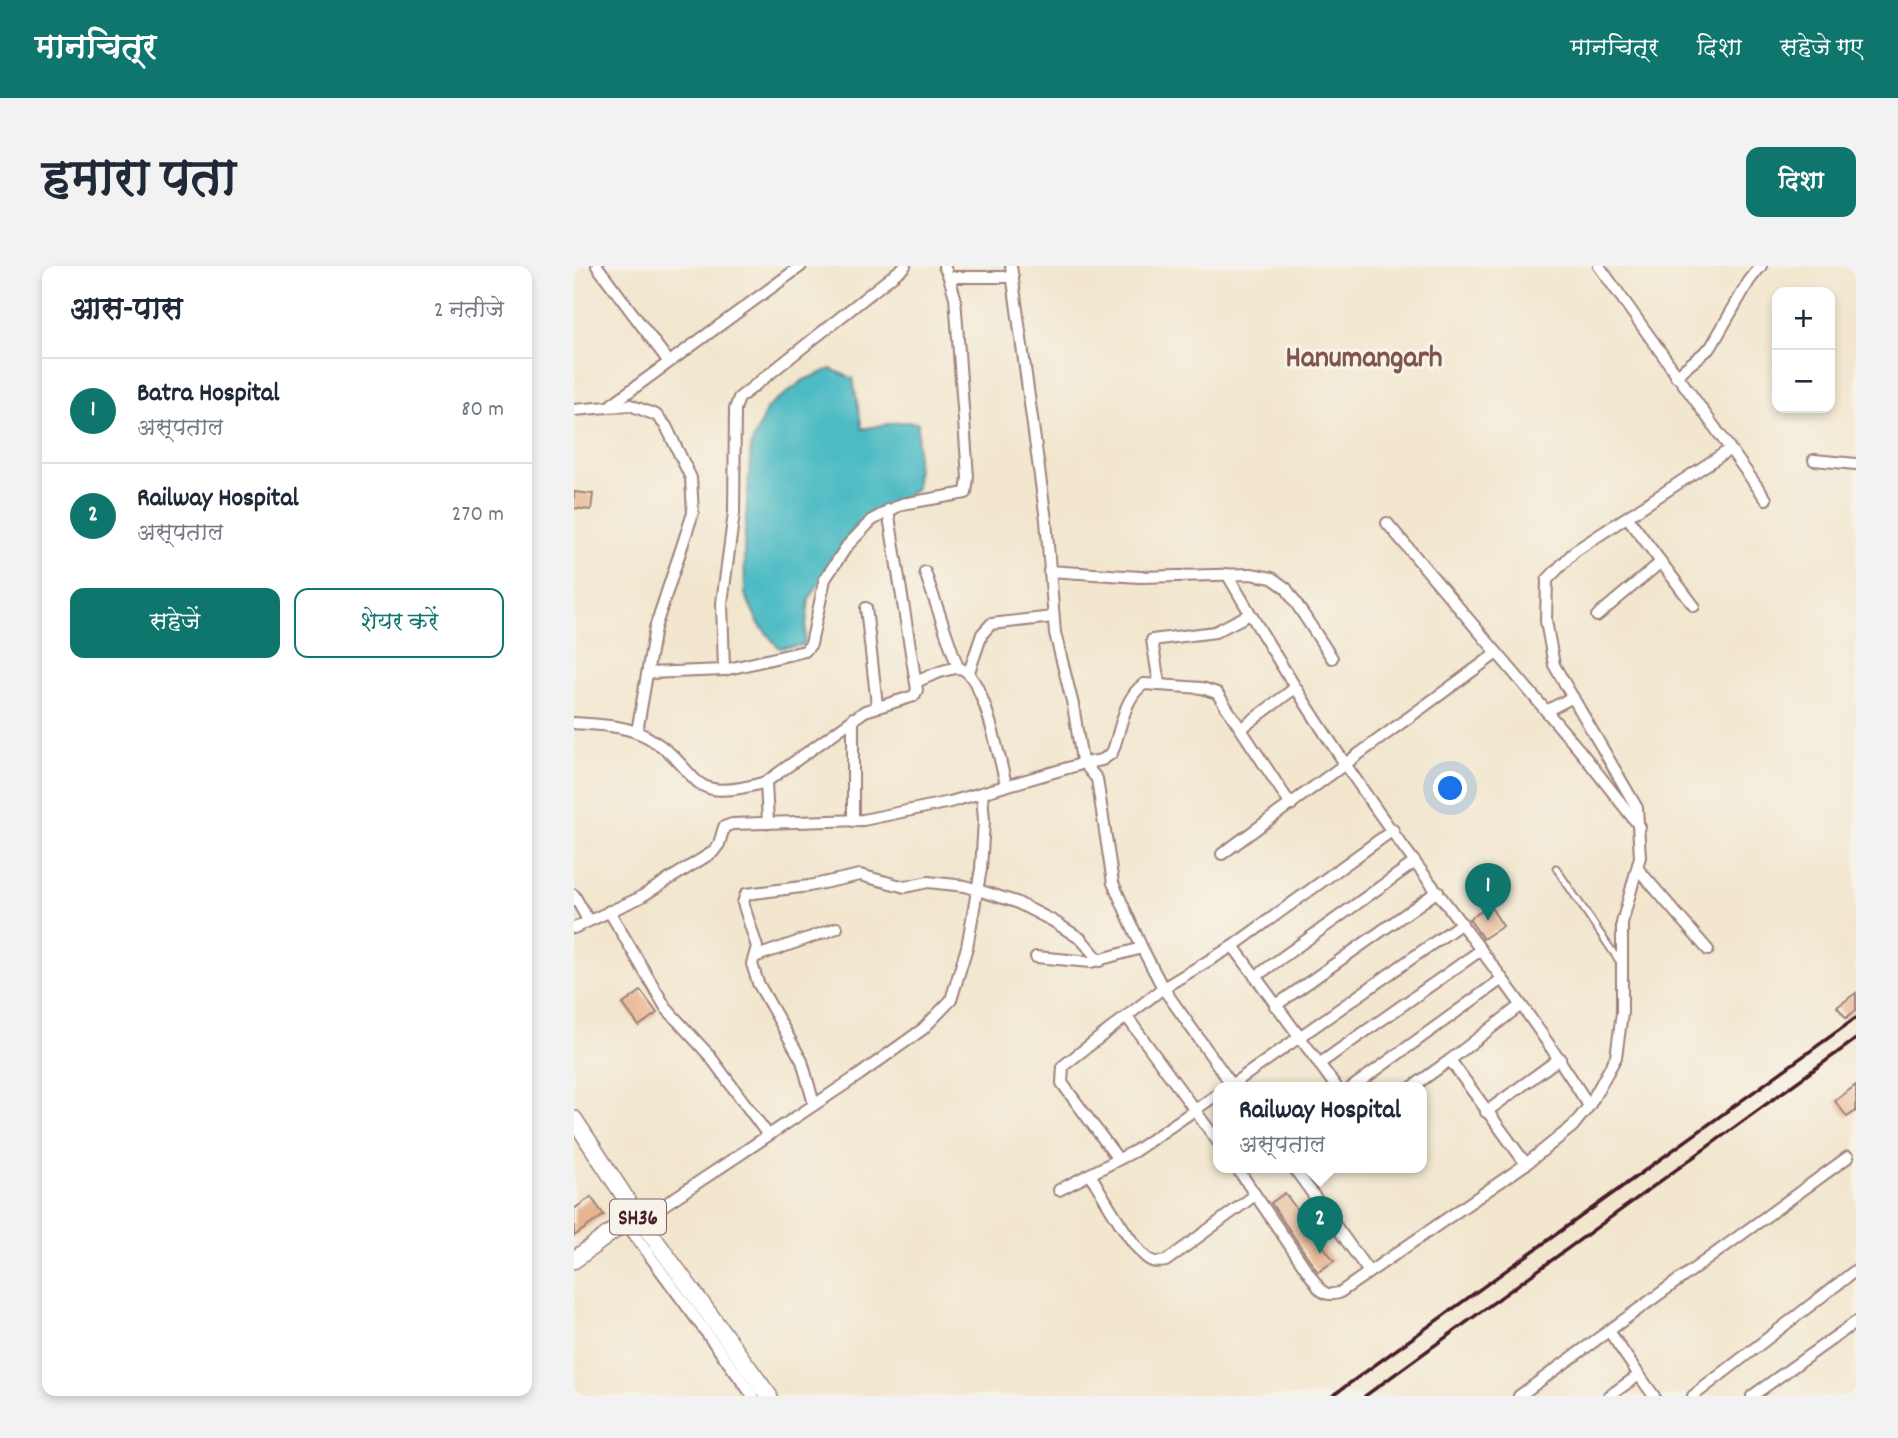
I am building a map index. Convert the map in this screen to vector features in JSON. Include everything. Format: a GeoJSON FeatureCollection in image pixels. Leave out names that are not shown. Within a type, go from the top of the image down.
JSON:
{"type":"FeatureCollection","features":[{"type":"Feature","properties":{"kind":"main road","name":"SH36"},"geometry":{"type":"LineString","coordinates":[[574,1119],[634,1219],[769,1396]]}},
{"type":"Feature","properties":{"kind":"main road"},"geometry":{"type":"LineString","coordinates":[[574,1260],[634,1219]]}},
{"type":"Feature","properties":{"kind":"street"},"geometry":{"type":"LineString","coordinates":[[597,266],[669,362]]}},
{"type":"Feature","properties":{"kind":"street"},"geometry":{"type":"LineString","coordinates":[[612,404],[802,266]]}},
{"type":"Feature","properties":{"kind":"street"},"geometry":{"type":"LineString","coordinates":[[724,670],[722,603],[734,513],[735,409],[738,398],[905,266]]}},
{"type":"Feature","properties":{"kind":"street"},"geometry":{"type":"LineString","coordinates":[[1599,266],[1766,499]]}},
{"type":"Feature","properties":{"kind":"street"},"geometry":{"type":"LineString","coordinates":[[1676,376],[1712,347],[1749,281],[1761,266]]}},
{"type":"Feature","properties":{"kind":"street"},"geometry":{"type":"LineString","coordinates":[[648,673],[724,670],[805,651],[811,644],[825,579],[858,533],[888,510],[917,500],[966,493],[968,485],[955,297],[947,271],[1012,272],[1046,520],[1057,646],[1073,705],[1083,762],[1097,779],[1113,883],[1163,988],[1228,1082]]}},
{"type":"Feature","properties":{"kind":"street"},"geometry":{"type":"LineString","coordinates":[[574,410],[612,404],[645,408],[656,415],[685,463],[694,494],[688,532],[660,607],[637,732]]}},
{"type":"Feature","properties":{"kind":"street"},"geometry":{"type":"LineString","coordinates":[[1240,1173],[1324,1293],[1339,1293],[1526,1164],[1573,1126],[1589,1107],[1616,1057],[1621,1034],[1622,923],[1638,869],[1640,828],[1630,791],[1554,665],[1546,621],[1548,580],[1575,551],[1729,450]]}},
{"type":"Feature","properties":{"kind":"street"},"geometry":{"type":"LineString","coordinates":[[1814,460],[1856,464]]}},
{"type":"Feature","properties":{"kind":"street"},"geometry":{"type":"LineString","coordinates":[[574,723],[637,732],[671,755],[693,780],[707,790],[742,788],[765,782],[853,718],[877,705],[915,696],[916,682],[888,510]]}},
{"type":"Feature","properties":{"kind":"street"},"geometry":{"type":"LineString","coordinates":[[1628,518],[1694,606]]}},
{"type":"Feature","properties":{"kind":"street"},"geometry":{"type":"LineString","coordinates":[[1387,523],[1546,711],[1640,828]]}},
{"type":"Feature","properties":{"kind":"street"},"geometry":{"type":"LineString","coordinates":[[1597,616],[1661,562]]}},
{"type":"Feature","properties":{"kind":"street"},"geometry":{"type":"LineString","coordinates":[[1049,571],[1140,577],[1263,575],[1280,582],[1332,658]]}},
{"type":"Feature","properties":{"kind":"street"},"geometry":{"type":"LineString","coordinates":[[925,572],[963,670],[975,679],[989,719],[1006,785]]}},
{"type":"Feature","properties":{"kind":"street"},"geometry":{"type":"LineString","coordinates":[[1227,574],[1294,688],[1415,862],[1560,1058],[1589,1107]]}},
{"type":"Feature","properties":{"kind":"street"},"geometry":{"type":"LineString","coordinates":[[866,608],[877,705]]}},
{"type":"Feature","properties":{"kind":"street"},"geometry":{"type":"LineString","coordinates":[[1159,683],[1152,640],[1215,632],[1250,614]]}},
{"type":"Feature","properties":{"kind":"street"},"geometry":{"type":"LineString","coordinates":[[916,682],[963,670],[982,634],[991,624],[1054,617]]}},
{"type":"Feature","properties":{"kind":"street"},"geometry":{"type":"LineString","coordinates":[[1222,854],[1497,653]]}},
{"type":"Feature","properties":{"kind":"street"},"geometry":{"type":"LineString","coordinates":[[574,928],[639,898],[713,852],[719,844],[724,827],[732,824],[853,821],[982,793],[1083,762],[1109,757],[1134,694],[1144,684],[1202,688],[1217,694],[1291,805]]}},
{"type":"Feature","properties":{"kind":"street"},"geometry":{"type":"LineString","coordinates":[[1241,728],[1294,688]]}},
{"type":"Feature","properties":{"kind":"street"},"geometry":{"type":"LineString","coordinates":[[1546,711],[1573,697]]}},
{"type":"Feature","properties":{"kind":"street"},"geometry":{"type":"LineString","coordinates":[[853,718],[853,821]]}},
{"type":"Feature","properties":{"kind":"street"},"geometry":{"type":"LineString","coordinates":[[765,782],[768,822]]}},
{"type":"Feature","properties":{"kind":"street"},"geometry":{"type":"LineString","coordinates":[[753,1396],[634,1219],[768,1135],[923,1029],[951,1000],[967,947],[977,889],[984,821],[982,793]]}},
{"type":"Feature","properties":{"kind":"street"},"geometry":{"type":"LineString","coordinates":[[1118,1159],[1066,1090],[1060,1078],[1063,1066],[1163,988],[1233,946],[1393,830]]}},
{"type":"Feature","properties":{"kind":"street"},"geometry":{"type":"LineString","coordinates":[[1255,977],[1415,862]]}},
{"type":"Feature","properties":{"kind":"street"},"geometry":{"type":"LineString","coordinates":[[1638,869],[1707,950]]}},
{"type":"Feature","properties":{"kind":"street"},"geometry":{"type":"LineString","coordinates":[[757,956],[743,903],[746,894],[809,886],[860,875],[895,886],[937,882],[977,889],[1016,902],[1068,930],[1086,944],[1100,961]]}},
{"type":"Feature","properties":{"kind":"street"},"geometry":{"type":"LineString","coordinates":[[1275,1006],[1438,891]]}},
{"type":"Feature","properties":{"kind":"street"},"geometry":{"type":"LineString","coordinates":[[574,895],[588,920]]}},
{"type":"Feature","properties":{"kind":"street"},"geometry":{"type":"LineString","coordinates":[[609,911],[666,1008],[709,1055],[768,1135]]}},
{"type":"Feature","properties":{"kind":"street"},"geometry":{"type":"LineString","coordinates":[[1238,1082],[1461,923]]}},
{"type":"Feature","properties":{"kind":"street"},"geometry":{"type":"LineString","coordinates":[[814,1104],[802,1061],[758,983],[752,964],[757,956],[837,928]]}},
{"type":"Feature","properties":{"kind":"street"},"geometry":{"type":"LineString","coordinates":[[1233,946],[1332,1082]]}},
{"type":"Feature","properties":{"kind":"street"},"geometry":{"type":"LineString","coordinates":[[1036,957],[1100,961],[1142,948]]}},
{"type":"Feature","properties":{"kind":"street"},"geometry":{"type":"LineString","coordinates":[[1319,1064],[1481,950]]}},
{"type":"Feature","properties":{"kind":"street"},"geometry":{"type":"LineString","coordinates":[[1359,1082],[1502,979]]}},
{"type":"Feature","properties":{"kind":"street"},"geometry":{"type":"LineString","coordinates":[[1419,1082],[1521,1005]]}},
{"type":"Feature","properties":{"kind":"street"},"geometry":{"type":"LineString","coordinates":[[1127,1017],[1213,1134]]}},
{"type":"Feature","properties":{"kind":"street"},"geometry":{"type":"LineString","coordinates":[[1486,1112],[1560,1058]]}},
{"type":"Feature","properties":{"kind":"street"},"geometry":{"type":"LineString","coordinates":[[1450,1060],[1526,1164]]}},
{"type":"Feature","properties":{"kind":"street"},"geometry":{"type":"LineString","coordinates":[[1059,1190],[1118,1159],[1213,1099]]}},
{"type":"Feature","properties":{"kind":"street"},"geometry":{"type":"LineString","coordinates":[[1519,1396],[1849,1157]]}},
{"type":"Feature","properties":{"kind":"street"},"geometry":{"type":"LineString","coordinates":[[1298,1173],[1369,1272]]}},
{"type":"Feature","properties":{"kind":"street"},"geometry":{"type":"LineString","coordinates":[[1090,1174],[1137,1247],[1149,1260],[1158,1263],[1166,1261],[1255,1195]]}},
{"type":"Feature","properties":{"kind":"street"},"geometry":{"type":"LineString","coordinates":[[1693,1396],[1856,1270]]}},
{"type":"Feature","properties":{"kind":"street"},"geometry":{"type":"LineString","coordinates":[[1752,1396],[1856,1322]]}},
{"type":"Feature","properties":{"kind":"street"},"geometry":{"type":"LineString","coordinates":[[1609,1331],[1654,1396]]}},
{"type":"Feature","properties":{"kind":"street"},"geometry":{"type":"LineString","coordinates":[[1609,1396],[1639,1375]]}},
{"type":"Feature","properties":{"kind":"lane"},"geometry":{"type":"LineString","coordinates":[[1556,868],[1621,963]]}},
{"type":"Feature","properties":{"kind":"water"},"geometry":{"type":"Polygon","coordinates":[[[831,369],[853,379],[862,429],[899,422],[918,423],[916,489],[856,525],[809,599],[804,645],[779,648],[759,624],[745,594],[744,547],[751,446],[767,408],[804,380],[831,369]]]}},
{"type":"Feature","properties":{"kind":"building"},"geometry":{"type":"Polygon","coordinates":[[[574,492],[593,494],[591,510],[574,508],[574,492]]]}},
{"type":"Feature","properties":{"kind":"building"},"geometry":{"type":"Polygon","coordinates":[[[1490,906],[1503,926],[1483,939],[1469,919],[1490,906]]]}},
{"type":"Feature","properties":{"kind":"building"},"geometry":{"type":"Polygon","coordinates":[[[641,991],[657,1013],[639,1026],[623,1004],[641,991]]]}},
{"type":"Feature","properties":{"kind":"building"},"geometry":{"type":"Polygon","coordinates":[[[1856,993],[1856,1010],[1846,1018],[1837,1007],[1856,993]]]}},
{"type":"Feature","properties":{"kind":"building"},"geometry":{"type":"Polygon","coordinates":[[[1856,1085],[1856,1111],[1847,1117],[1835,1101],[1856,1085]]]}},
{"type":"Feature","properties":{"kind":"building"},"geometry":{"type":"Polygon","coordinates":[[[1285,1193],[1334,1261],[1318,1272],[1271,1203],[1285,1193]]]}},
{"type":"Feature","properties":{"kind":"building"},"geometry":{"type":"Polygon","coordinates":[[[591,1197],[604,1215],[574,1236],[574,1209],[591,1197]]]}},
{"type":"Feature","properties":{"kind":"railway"},"geometry":{"type":"LineString","coordinates":[[1332,1396],[1856,1018]]}},
{"type":"Feature","properties":{"kind":"railway"},"geometry":{"type":"LineString","coordinates":[[1365,1396],[1856,1039]]}},
{"type":"Feature","properties":{"kind":"place","name":"Batra Hospital"},"geometry":{"type":"Point","coordinates":[1488,921]}},
{"type":"Feature","properties":{"kind":"place","name":"Railway Hospital"},"geometry":{"type":"Point","coordinates":[1320,1254]}},
{"type":"Feature","properties":{"kind":"district","name":"Hanumangarh"},"geometry":{"type":"Point","coordinates":[1364,356]}}]}
